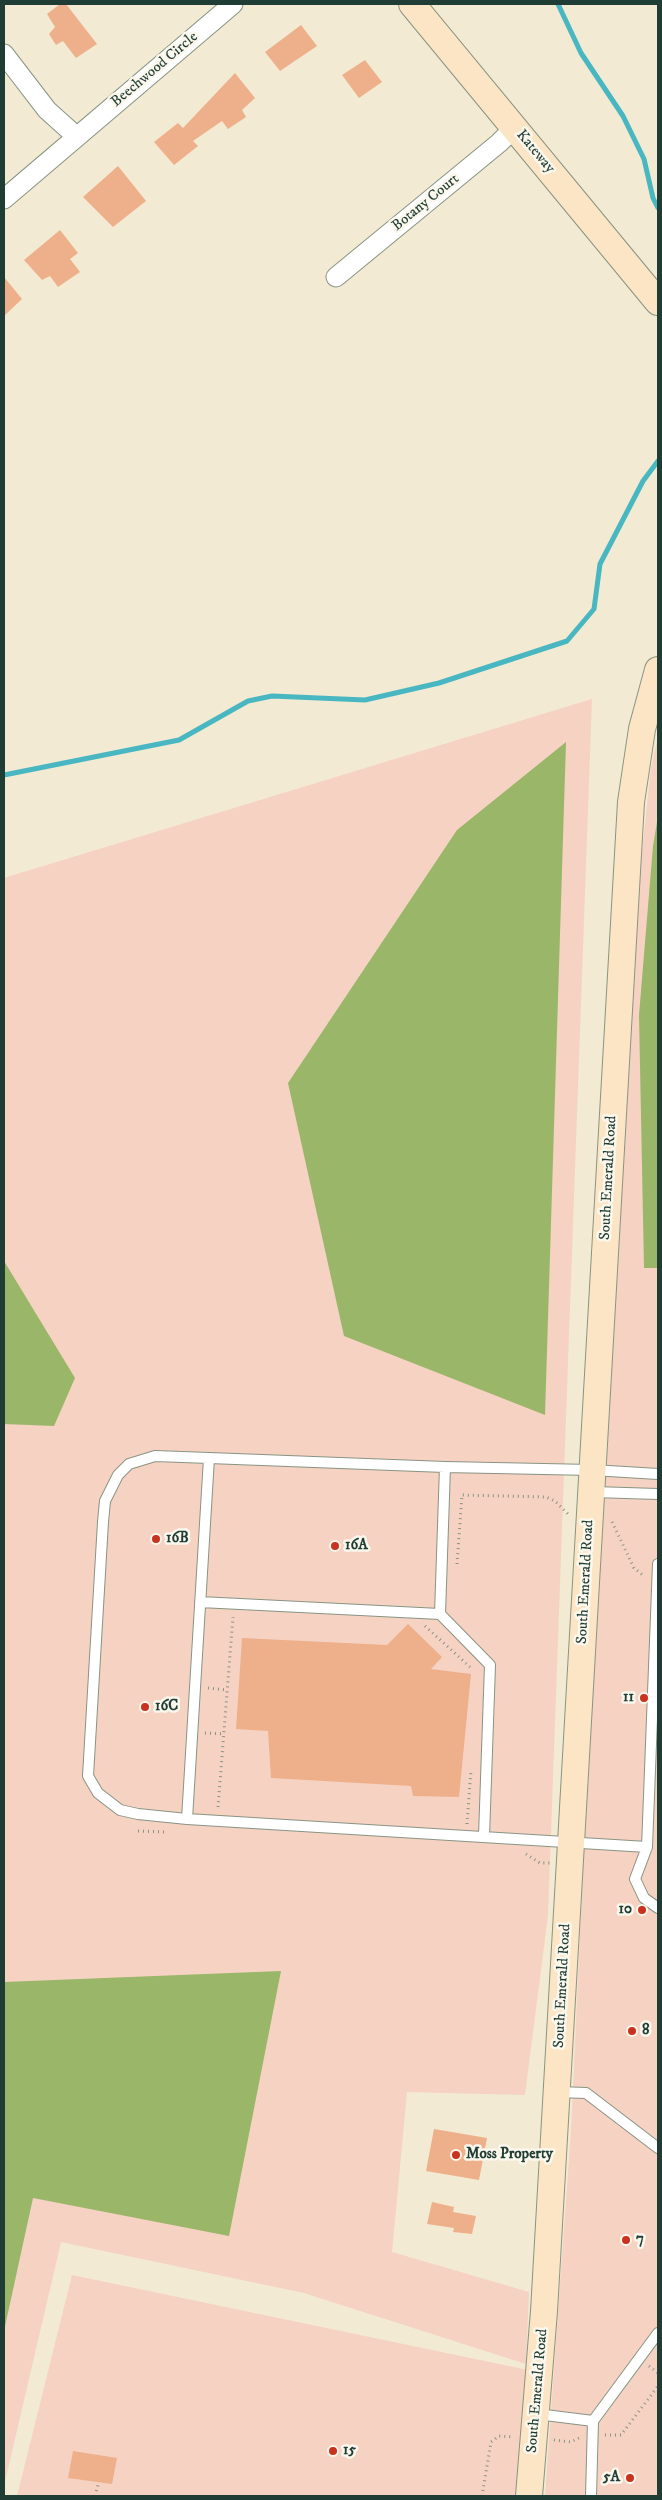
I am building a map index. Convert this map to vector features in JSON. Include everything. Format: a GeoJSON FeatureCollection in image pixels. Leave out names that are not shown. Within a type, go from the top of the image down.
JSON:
{"type":"FeatureCollection","features":[{"type":"Feature","properties":{"kind":"street","name":"Beechwood Circle"},"geometry":{"type":"LineString","coordinates":[[4,199],[233,4]]}},
{"type":"Feature","properties":{"kind":"street","name":"Kateway"},"geometry":{"type":"LineString","coordinates":[[412,4],[658,302]]}},
{"type":"Feature","properties":{"kind":"street"},"geometry":{"type":"LineString","coordinates":[[4,54],[48,110],[77,137]]}},
{"type":"Feature","properties":{"kind":"street","name":"Botany Court"},"geometry":{"type":"LineString","coordinates":[[336,277],[499,143],[514,127]]}},
{"type":"Feature","properties":{"kind":"street","name":"South Emerald Road"},"geometry":{"type":"LineString","coordinates":[[529,2496],[557,2092],[631,802],[642,729],[658,670]]}},
{"type":"Feature","properties":{"kind":"lane"},"geometry":{"type":"LineString","coordinates":[[647,1847],[138,1814],[120,1810],[98,1793],[88,1776],[105,1501],[118,1475],[129,1464],[155,1456],[445,1467],[592,1481],[658,1494]]}},
{"type":"Feature","properties":{"kind":"lane"},"geometry":{"type":"LineString","coordinates":[[187,1818],[209,1458]]}},
{"type":"Feature","properties":{"kind":"lane"},"geometry":{"type":"LineString","coordinates":[[440,1614],[445,1467]]}},
{"type":"Feature","properties":{"kind":"lane"},"geometry":{"type":"LineString","coordinates":[[592,1481],[658,1474]]}},
{"type":"Feature","properties":{"kind":"lane"},"geometry":{"type":"LineString","coordinates":[[658,1564],[647,1847],[635,1879],[644,1898],[658,1908]]}},
{"type":"Feature","properties":{"kind":"lane"},"geometry":{"type":"LineString","coordinates":[[200,1602],[440,1614],[490,1665],[484,1836]]}},
{"type":"Feature","properties":{"kind":"lane"},"geometry":{"type":"LineString","coordinates":[[557,2092],[586,2093],[658,2148]]}},
{"type":"Feature","properties":{"kind":"lane"},"geometry":{"type":"LineString","coordinates":[[591,2496],[592,2421],[658,2333]]}},
{"type":"Feature","properties":{"kind":"lane"},"geometry":{"type":"LineString","coordinates":[[536,2414],[592,2421]]}},
{"type":"Feature","properties":{"kind":"path"},"geometry":{"type":"LineString","coordinates":[[456,1574],[462,1495],[546,1497],[555,1501],[570,1516],[590,1517],[612,1522],[634,1568],[657,1584]]}},
{"type":"Feature","properties":{"kind":"path"},"geometry":{"type":"LineString","coordinates":[[420,1623],[440,1614]]}},
{"type":"Feature","properties":{"kind":"path"},"geometry":{"type":"LineString","coordinates":[[217,1820],[233,1617],[243,1617]]}},
{"type":"Feature","properties":{"kind":"path"},"geometry":{"type":"LineString","coordinates":[[195,1688],[228,1690]]}},
{"type":"Feature","properties":{"kind":"path"},"geometry":{"type":"LineString","coordinates":[[192,1732],[224,1734]]}},
{"type":"Feature","properties":{"kind":"path"},"geometry":{"type":"LineString","coordinates":[[138,1831],[167,1832]]}},
{"type":"Feature","properties":{"kind":"path"},"geometry":{"type":"LineString","coordinates":[[592,2435],[621,2435],[658,2386]]}},
{"type":"Feature","properties":{"kind":"path"},"geometry":{"type":"LineString","coordinates":[[96,2496],[98,2484]]}},
{"type":"Feature","properties":{"kind":"shaded area"},"geometry":{"type":"Polygon","coordinates":[[[592,699],[548,1915],[525,2095],[407,2092],[392,2252],[529,2292],[526,2364],[304,2293],[61,2242],[4,2486],[4,878],[592,699]]]}},
{"type":"Feature","properties":{"kind":"shaded area"},"geometry":{"type":"Polygon","coordinates":[[[658,737],[658,2496],[545,2496],[571,2130],[583,1868],[641,861],[651,768],[658,737]]]}},
{"type":"Feature","properties":{"kind":"shaded area"},"geometry":{"type":"Polygon","coordinates":[[[72,2275],[528,2370],[516,2496],[17,2496],[72,2275]]]}},
{"type":"Feature","properties":{"kind":"green space"},"geometry":{"type":"Polygon","coordinates":[[[566,742],[545,1415],[344,1336],[288,1083],[457,830],[566,742]]]}},
{"type":"Feature","properties":{"kind":"green space"},"geometry":{"type":"Polygon","coordinates":[[[658,816],[658,1268],[644,1268],[639,1015],[653,846],[658,816]]]}},
{"type":"Feature","properties":{"kind":"green space"},"geometry":{"type":"Polygon","coordinates":[[[4,1261],[75,1378],[54,1426],[4,1424],[4,1261]]]}},
{"type":"Feature","properties":{"kind":"green space"},"geometry":{"type":"Polygon","coordinates":[[[281,1971],[229,2236],[33,2198],[4,2331],[4,1982],[281,1971]]]}},
{"type":"Feature","properties":{"kind":"building"},"geometry":{"type":"Polygon","coordinates":[[[60,4],[66,4],[97,44],[76,58],[63,41],[56,45],[49,34],[55,27],[47,14],[60,4]]]}},
{"type":"Feature","properties":{"kind":"building"},"geometry":{"type":"Polygon","coordinates":[[[301,25],[317,46],[280,71],[265,52],[301,25]]]}},
{"type":"Feature","properties":{"kind":"building"},"geometry":{"type":"Polygon","coordinates":[[[365,60],[382,82],[359,98],[342,75],[365,60]]]}},
{"type":"Feature","properties":{"kind":"building"},"geometry":{"type":"Polygon","coordinates":[[[235,73],[255,98],[242,110],[246,117],[228,129],[222,121],[193,141],[198,146],[174,165],[154,142],[178,123],[183,128],[235,73]]]}},
{"type":"Feature","properties":{"kind":"building"},"geometry":{"type":"Polygon","coordinates":[[[118,166],[146,201],[113,227],[83,197],[118,166]]]}},
{"type":"Feature","properties":{"kind":"building"},"geometry":{"type":"Polygon","coordinates":[[[60,230],[78,253],[70,259],[80,272],[58,287],[50,276],[42,280],[24,260],[60,230]]]}},
{"type":"Feature","properties":{"kind":"building"},"geometry":{"type":"Polygon","coordinates":[[[4,277],[22,299],[4,316],[4,277]]]}},
{"type":"Feature","properties":{"kind":"building"},"geometry":{"type":"Polygon","coordinates":[[[408,1624],[442,1657],[431,1669],[471,1674],[459,1797],[413,1796],[411,1786],[271,1778],[268,1731],[236,1729],[242,1638],[387,1645],[408,1624]]]}},
{"type":"Feature","properties":{"kind":"building","name":"Moss Property"},"geometry":{"type":"Polygon","coordinates":[[[434,2129],[487,2138],[479,2180],[426,2171],[434,2129]]]}},
{"type":"Feature","properties":{"kind":"building"},"geometry":{"type":"Polygon","coordinates":[[[432,2202],[454,2207],[453,2212],[476,2216],[472,2234],[453,2232],[454,2228],[427,2224],[432,2202]]]}},
{"type":"Feature","properties":{"kind":"building"},"geometry":{"type":"Polygon","coordinates":[[[73,2451],[117,2458],[112,2484],[68,2478],[73,2451]]]}},
{"type":"Feature","properties":{"kind":"waterway"},"geometry":{"type":"LineString","coordinates":[[558,4],[581,53],[623,116],[644,159],[653,198],[658,208]]}},
{"type":"Feature","properties":{"kind":"waterway"},"geometry":{"type":"LineString","coordinates":[[4,775],[179,740],[248,701],[272,696],[365,700],[439,683],[567,641],[594,609],[600,564],[643,481],[658,461]]}},
{"type":"Feature","properties":{"kind":"place","name":"16B"},"geometry":{"type":"Point","coordinates":[156,1539]}},
{"type":"Feature","properties":{"kind":"place","name":"16A"},"geometry":{"type":"Point","coordinates":[335,1546]}},
{"type":"Feature","properties":{"kind":"place","name":"11"},"geometry":{"type":"Point","coordinates":[644,1698]}},
{"type":"Feature","properties":{"kind":"place","name":"16C"},"geometry":{"type":"Point","coordinates":[145,1707]}},
{"type":"Feature","properties":{"kind":"place","name":"10"},"geometry":{"type":"Point","coordinates":[642,1910]}},
{"type":"Feature","properties":{"kind":"place","name":"8"},"geometry":{"type":"Point","coordinates":[632,2031]}},
{"type":"Feature","properties":{"kind":"place","name":"Moss Property"},"geometry":{"type":"Point","coordinates":[456,2155]}},
{"type":"Feature","properties":{"kind":"place","name":"7"},"geometry":{"type":"Point","coordinates":[626,2240]}},
{"type":"Feature","properties":{"kind":"place","name":"15"},"geometry":{"type":"Point","coordinates":[333,2451]}},
{"type":"Feature","properties":{"kind":"place","name":"5A"},"geometry":{"type":"Point","coordinates":[630,2478]}}]}
